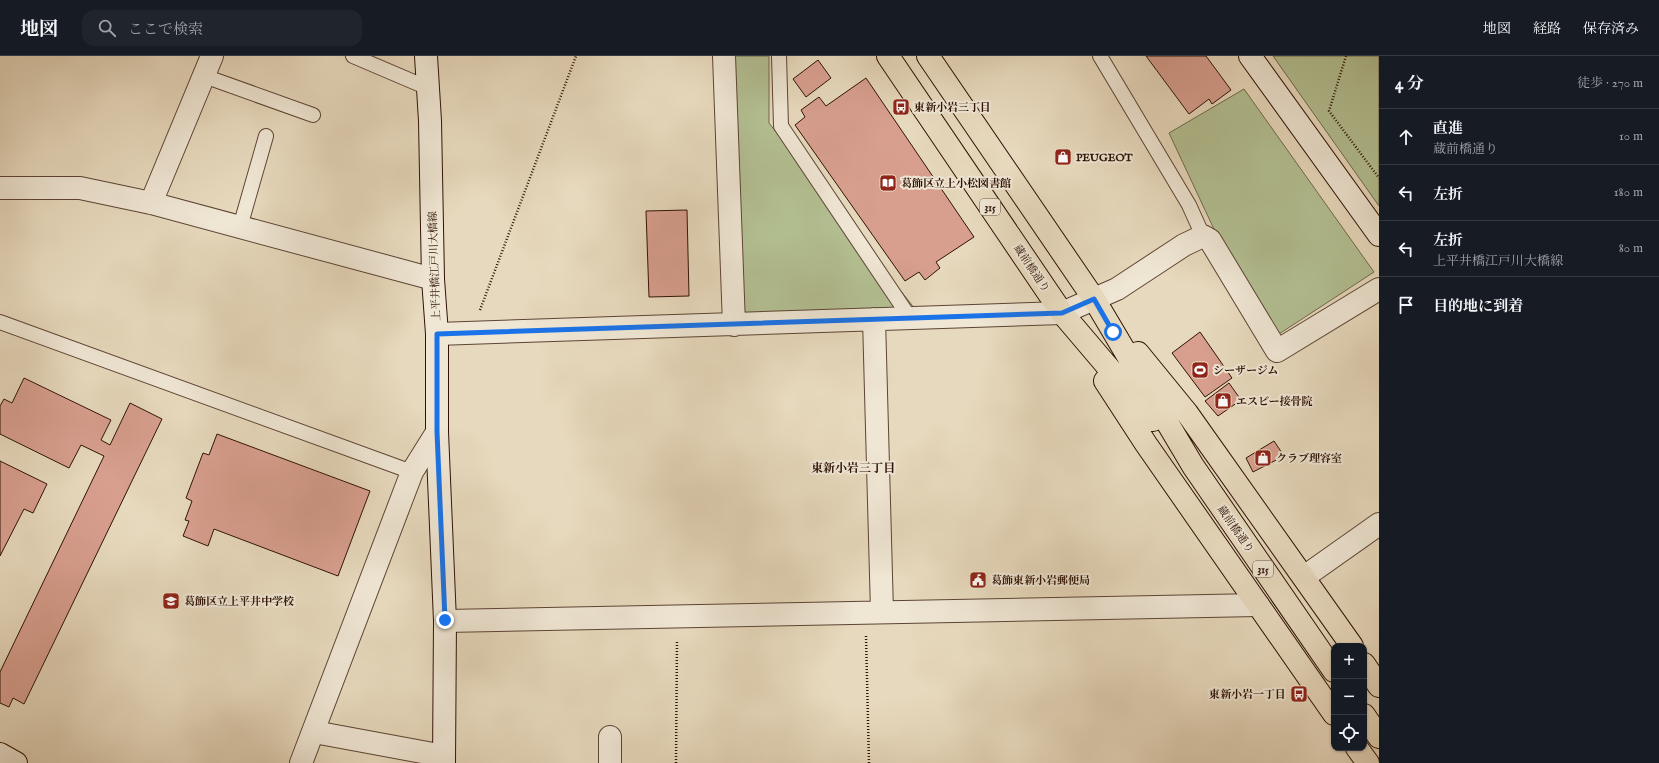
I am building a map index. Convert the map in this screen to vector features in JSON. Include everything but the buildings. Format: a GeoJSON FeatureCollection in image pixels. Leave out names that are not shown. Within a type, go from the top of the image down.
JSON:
{"type":"FeatureCollection","features":[{"type":"Feature","properties":{"kind":"main road","name":"蔵前橋通り"},"geometry":{"type":"LineString","coordinates":[[888,56],[1062,313],[1192,466]]}},
{"type":"Feature","properties":{"kind":"main road","name":"蔵前橋通り"},"geometry":{"type":"LineString","coordinates":[[928,56],[1094,299],[1192,466],[1331,667]]}},
{"type":"Feature","properties":{"kind":"main road"},"geometry":{"type":"LineString","coordinates":[[1094,299],[1187,413],[1350,643]]}},
{"type":"Feature","properties":{"kind":"main road"},"geometry":{"type":"LineString","coordinates":[[1062,313],[1146,444],[1331,710]]}},
{"type":"Feature","properties":{"kind":"main road"},"geometry":{"type":"LineString","coordinates":[[1367,668],[1379,686]]}},
{"type":"Feature","properties":{"kind":"main road"},"geometry":{"type":"LineString","coordinates":[[1367,719],[1379,736]]}},
{"type":"Feature","properties":{"kind":"main road"},"geometry":{"type":"LineString","coordinates":[[1359,751],[1368,763]]}},
{"type":"Feature","properties":{"kind":"street"},"geometry":{"type":"LineString","coordinates":[[151,203],[212,56]]}},
{"type":"Feature","properties":{"kind":"street","name":"上平井橋江戸川大橋線"},"geometry":{"type":"LineString","coordinates":[[426,56],[430,121],[433,279],[437,334],[437,432],[445,620],[444,760]]}},
{"type":"Feature","properties":{"kind":"street"},"geometry":{"type":"LineString","coordinates":[[724,56],[734,325]]}},
{"type":"Feature","properties":{"kind":"street"},"geometry":{"type":"LineString","coordinates":[[1250,56],[1379,235]]}},
{"type":"Feature","properties":{"kind":"street"},"geometry":{"type":"LineString","coordinates":[[1,191],[80,188],[151,203],[433,279]]}},
{"type":"Feature","properties":{"kind":"street"},"geometry":{"type":"LineString","coordinates":[[437,334],[1062,313],[1117,289],[1184,245],[1203,236],[1210,240],[1277,351],[1379,289]]}},
{"type":"Feature","properties":{"kind":"street"},"geometry":{"type":"LineString","coordinates":[[874,319],[882,612]]}},
{"type":"Feature","properties":{"kind":"street"},"geometry":{"type":"LineString","coordinates":[[301,763],[412,472],[437,432]]}},
{"type":"Feature","properties":{"kind":"street"},"geometry":{"type":"LineString","coordinates":[[1304,577],[1379,524]]}},
{"type":"Feature","properties":{"kind":"street"},"geometry":{"type":"LineString","coordinates":[[445,620],[1258,606]]}},
{"type":"Feature","properties":{"kind":"street"},"geometry":{"type":"LineString","coordinates":[[314,732],[444,760]]}},
{"type":"Feature","properties":{"kind":"street"},"geometry":{"type":"LineString","coordinates":[[610,737],[610,763]]}},
{"type":"Feature","properties":{"kind":"street"},"geometry":{"type":"LineString","coordinates":[[0,754],[16,763]]}},
{"type":"Feature","properties":{"kind":"lane"},"geometry":{"type":"LineString","coordinates":[[353,56],[428,88]]}},
{"type":"Feature","properties":{"kind":"lane"},"geometry":{"type":"LineString","coordinates":[[779,56],[781,126],[910,318]]}},
{"type":"Feature","properties":{"kind":"lane"},"geometry":{"type":"LineString","coordinates":[[1100,56],[1189,205],[1203,236]]}},
{"type":"Feature","properties":{"kind":"lane"},"geometry":{"type":"LineString","coordinates":[[204,76],[314,115]]}},
{"type":"Feature","properties":{"kind":"lane"},"geometry":{"type":"LineString","coordinates":[[240,227],[266,136]]}},
{"type":"Feature","properties":{"kind":"lane"},"geometry":{"type":"LineString","coordinates":[[0,322],[412,472]]}},
{"type":"Feature","properties":{"kind":"path"},"geometry":{"type":"LineString","coordinates":[[471,333],[576,56]]}},
{"type":"Feature","properties":{"kind":"path"},"geometry":{"type":"LineString","coordinates":[[1346,56],[1329,111],[1379,178]]}},
{"type":"Feature","properties":{"kind":"path"},"geometry":{"type":"LineString","coordinates":[[869,763],[865,620],[882,612]]}},
{"type":"Feature","properties":{"kind":"path"},"geometry":{"type":"LineString","coordinates":[[676,617],[676,763]]}},
{"type":"Feature","properties":{"kind":"green space"},"geometry":{"type":"Polygon","coordinates":[[[733,56],[769,56],[769,123],[915,309],[736,322],[733,56]]]}},
{"type":"Feature","properties":{"kind":"green space"},"geometry":{"type":"Polygon","coordinates":[[[1273,56],[1379,56],[1379,206],[1273,56]]]}},
{"type":"Feature","properties":{"kind":"green space"},"geometry":{"type":"Polygon","coordinates":[[[1244,89],[1374,272],[1279,334],[1220,242],[1169,133],[1244,89]]]}},
{"type":"Feature","properties":{"kind":"place","name":"東新小岩三丁目"},"geometry":{"type":"Point","coordinates":[901,107]}},
{"type":"Feature","properties":{"kind":"place","name":"PEUGEOT"},"geometry":{"type":"Point","coordinates":[1063,157]}},
{"type":"Feature","properties":{"kind":"place","name":"葛飾区立上小松図書館"},"geometry":{"type":"Point","coordinates":[888,183]}},
{"type":"Feature","properties":{"kind":"place","name":"シーザージム"},"geometry":{"type":"Point","coordinates":[1200,370]}},
{"type":"Feature","properties":{"kind":"place","name":"エスビー接骨院"},"geometry":{"type":"Point","coordinates":[1223,401]}},
{"type":"Feature","properties":{"kind":"place","name":"クラブ理容室"},"geometry":{"type":"Point","coordinates":[1263,458]}},
{"type":"Feature","properties":{"kind":"place","name":"葛飾東新小岩郵便局"},"geometry":{"type":"Point","coordinates":[978,580]}},
{"type":"Feature","properties":{"kind":"place","name":"葛飾区立上平井中学校"},"geometry":{"type":"Point","coordinates":[171,601]}},
{"type":"Feature","properties":{"kind":"place","name":"東新小岩一丁目"},"geometry":{"type":"Point","coordinates":[1299,694]}},
{"type":"Feature","properties":{"kind":"district","name":"東新小岩三丁目"},"geometry":{"type":"Point","coordinates":[853,468]}},
{"type":"Feature","properties":{"kind":"route"},"geometry":{"type":"LineString","coordinates":[[445,620],[437,432],[437,334],[1062,313],[1094,299],[1113,332]]}}]}
